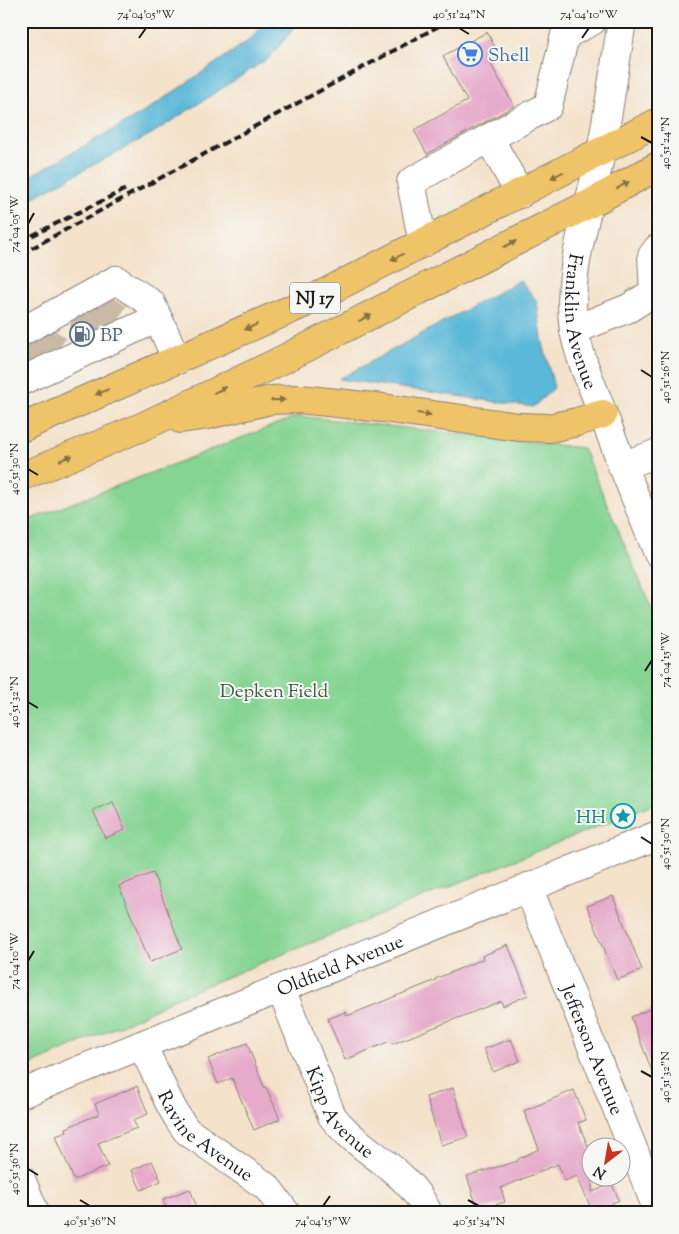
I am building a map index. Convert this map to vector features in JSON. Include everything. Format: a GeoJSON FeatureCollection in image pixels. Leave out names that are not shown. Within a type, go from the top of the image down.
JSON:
{"type":"FeatureCollection","features":[{"type":"Feature","properties":{"kind":"highway","name":"NJ 17"},"geometry":{"type":"LineString","coordinates":[[21,428],[305,303],[601,153],[658,122]]}},
{"type":"Feature","properties":{"kind":"highway","name":"NJ 17"},"geometry":{"type":"LineString","coordinates":[[21,477],[144,426],[278,362],[589,204],[658,166]]}},
{"type":"Feature","properties":{"kind":"highway"},"geometry":{"type":"LineString","coordinates":[[144,426],[208,415],[271,400],[300,399],[383,408],[526,428],[549,428],[603,414]]}},
{"type":"Feature","properties":{"kind":"street"},"geometry":{"type":"LineString","coordinates":[[423,243],[410,182],[548,106],[565,36],[592,21]]}},
{"type":"Feature","properties":{"kind":"street","name":"Franklin Avenue"},"geometry":{"type":"LineString","coordinates":[[622,21],[601,153],[578,253],[574,288],[574,330],[583,361],[622,466],[658,553]]}},
{"type":"Feature","properties":{"kind":"street"},"geometry":{"type":"LineString","coordinates":[[488,138],[520,194]]}},
{"type":"Feature","properties":{"kind":"street"},"geometry":{"type":"LineString","coordinates":[[574,330],[630,308],[654,292],[652,256],[658,248]]}},
{"type":"Feature","properties":{"kind":"street"},"geometry":{"type":"LineString","coordinates":[[28,332],[106,317],[177,360]]}},
{"type":"Feature","properties":{"kind":"street"},"geometry":{"type":"LineString","coordinates":[[48,363],[106,317]]}},
{"type":"Feature","properties":{"kind":"street"},"geometry":{"type":"LineString","coordinates":[[622,466],[658,453]]}},
{"type":"Feature","properties":{"kind":"street","name":"Oldfield Avenue"},"geometry":{"type":"LineString","coordinates":[[21,1094],[658,835]]}},
{"type":"Feature","properties":{"kind":"street","name":"Jefferson Avenue"},"geometry":{"type":"LineString","coordinates":[[528,887],[658,1211]]}},
{"type":"Feature","properties":{"kind":"street","name":"Kipp Avenue"},"geometry":{"type":"LineString","coordinates":[[281,989],[332,1116],[343,1130],[402,1176],[419,1196],[428,1213]]}},
{"type":"Feature","properties":{"kind":"street","name":"Ravine Avenue"},"geometry":{"type":"LineString","coordinates":[[141,1045],[179,1121],[187,1131],[267,1187],[286,1213]]}},
{"type":"Feature","properties":{"kind":"street"},"geometry":{"type":"LineString","coordinates":[[21,1179],[35,1213]]}},
{"type":"Feature","properties":{"kind":"green space","name":"Depken Field"},"geometry":{"type":"Polygon","coordinates":[[[298,416],[583,448],[658,623],[658,802],[173,999],[137,1018],[21,1069],[21,523],[298,416]]]}},
{"type":"Feature","properties":{"kind":"water"},"geometry":{"type":"Polygon","coordinates":[[[266,21],[300,21],[269,58],[153,133],[21,204],[21,181],[141,114],[251,39],[266,21]]]}},
{"type":"Feature","properties":{"kind":"water"},"geometry":{"type":"Polygon","coordinates":[[[520,280],[537,301],[542,339],[554,388],[533,407],[339,379],[520,280]]]}},
{"type":"Feature","properties":{"kind":"building"},"geometry":{"type":"Polygon","coordinates":[[[487,32],[497,51],[487,57],[514,106],[427,154],[414,130],[467,101],[443,56],[487,32]]]}},
{"type":"Feature","properties":{"kind":"building"},"geometry":{"type":"Polygon","coordinates":[[[113,802],[125,830],[105,838],[93,810],[113,802]]]}},
{"type":"Feature","properties":{"kind":"building"},"geometry":{"type":"Polygon","coordinates":[[[153,873],[182,949],[150,962],[119,886],[153,873]]]}},
{"type":"Feature","properties":{"kind":"building"},"geometry":{"type":"Polygon","coordinates":[[[613,896],[642,970],[617,980],[587,906],[613,896]]]}},
{"type":"Feature","properties":{"kind":"building"},"geometry":{"type":"Polygon","coordinates":[[[508,945],[528,995],[503,1006],[501,1001],[392,1044],[390,1041],[345,1060],[328,1019],[345,1012],[347,1016],[436,980],[483,959],[482,956],[508,945]]]}},
{"type":"Feature","properties":{"kind":"building"},"geometry":{"type":"Polygon","coordinates":[[[658,1006],[658,1083],[657,1084],[631,1017],[658,1006]]]}},
{"type":"Feature","properties":{"kind":"building"},"geometry":{"type":"Polygon","coordinates":[[[511,1039],[520,1061],[493,1072],[484,1049],[511,1039]]]}},
{"type":"Feature","properties":{"kind":"building"},"geometry":{"type":"Polygon","coordinates":[[[247,1043],[264,1087],[266,1087],[280,1119],[254,1130],[232,1078],[218,1084],[208,1059],[247,1043]]]}},
{"type":"Feature","properties":{"kind":"building"},"geometry":{"type":"Polygon","coordinates":[[[137,1086],[148,1114],[133,1120],[137,1128],[98,1143],[108,1166],[74,1180],[56,1136],[67,1132],[66,1128],[99,1114],[95,1104],[137,1086]]]}},
{"type":"Feature","properties":{"kind":"building"},"geometry":{"type":"Polygon","coordinates":[[[453,1088],[468,1137],[441,1145],[426,1097],[453,1088]]]}},
{"type":"Feature","properties":{"kind":"building"},"geometry":{"type":"Polygon","coordinates":[[[574,1090],[586,1120],[578,1123],[584,1136],[582,1136],[582,1186],[592,1186],[592,1192],[607,1186],[613,1186],[619,1200],[612,1203],[616,1213],[593,1213],[577,1176],[565,1181],[558,1164],[501,1188],[505,1202],[478,1210],[467,1176],[518,1161],[518,1159],[539,1149],[524,1111],[574,1090]]]}},
{"type":"Feature","properties":{"kind":"building"},"geometry":{"type":"Polygon","coordinates":[[[152,1161],[161,1181],[141,1190],[132,1170],[152,1161]]]}},
{"type":"Feature","properties":{"kind":"building"},"geometry":{"type":"Polygon","coordinates":[[[190,1189],[199,1213],[168,1213],[163,1199],[190,1189]]]}},
{"type":"Feature","properties":{"kind":"tunnel"},"geometry":{"type":"LineString","coordinates":[[98,305],[119,318]]}},
{"type":"Feature","properties":{"kind":"tunnel"},"geometry":{"type":"LineString","coordinates":[[77,314],[100,329]]}},
{"type":"Feature","properties":{"kind":"tunnel"},"geometry":{"type":"LineString","coordinates":[[35,334],[59,350]]}},
{"type":"Feature","properties":{"kind":"tunnel"},"geometry":{"type":"LineString","coordinates":[[21,351],[37,361]]}},
{"type":"Feature","properties":{"kind":"railway"},"geometry":{"type":"LineString","coordinates":[[21,254],[448,21]]}},
{"type":"Feature","properties":{"kind":"railway"},"geometry":{"type":"LineString","coordinates":[[21,241],[126,189]]}},
{"type":"Feature","properties":{"kind":"place","name":"Shell"},"geometry":{"type":"Point","coordinates":[470,54]}},
{"type":"Feature","properties":{"kind":"place","name":"BP"},"geometry":{"type":"Point","coordinates":[82,334]}},
{"type":"Feature","properties":{"kind":"place","name":"HH"},"geometry":{"type":"Point","coordinates":[623,816]}}]}
